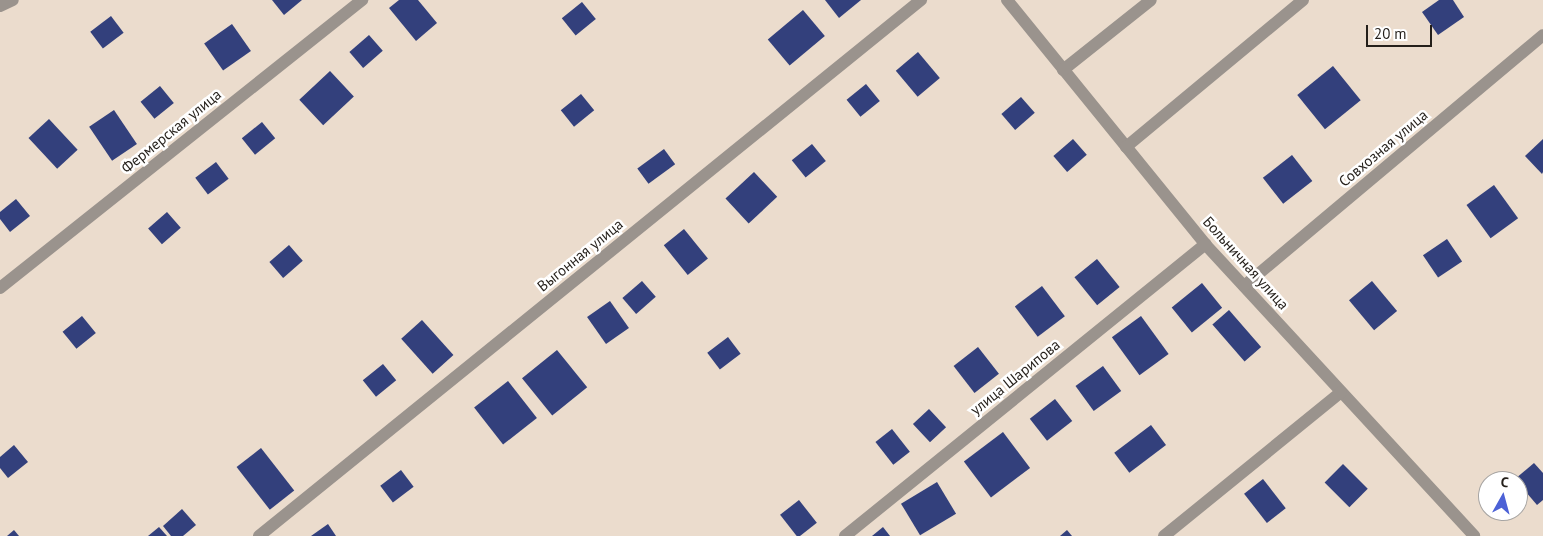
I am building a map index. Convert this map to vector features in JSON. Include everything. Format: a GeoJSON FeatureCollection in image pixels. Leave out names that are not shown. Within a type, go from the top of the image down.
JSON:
{"type":"FeatureCollection","features":[{"type":"Feature","properties":{"kind":"street"},"geometry":{"type":"LineString","coordinates":[[0,6],[13,0]]}},
{"type":"Feature","properties":{"kind":"street","name":"Фермерская улица"},"geometry":{"type":"LineString","coordinates":[[0,288],[362,0]]}},
{"type":"Feature","properties":{"kind":"street","name":"Выгонная улица"},"geometry":{"type":"LineString","coordinates":[[259,536],[921,0]]}},
{"type":"Feature","properties":{"kind":"street"},"geometry":{"type":"LineString","coordinates":[[1063,70],[1151,0]]}},
{"type":"Feature","properties":{"kind":"street"},"geometry":{"type":"LineString","coordinates":[[1126,147],[1303,0]]}},
{"type":"Feature","properties":{"kind":"street","name":"Больничная улица"},"geometry":{"type":"LineString","coordinates":[[1011,1],[1063,70],[1205,244],[1474,536]]}},
{"type":"Feature","properties":{"kind":"street","name":"Совхозная улица"},"geometry":{"type":"LineString","coordinates":[[1244,286],[1543,35]]}},
{"type":"Feature","properties":{"kind":"street","name":"улица Шарипова"},"geometry":{"type":"LineString","coordinates":[[845,536],[1205,244]]}},
{"type":"Feature","properties":{"kind":"street"},"geometry":{"type":"LineString","coordinates":[[1164,536],[1341,392]]}},
{"type":"Feature","properties":{"kind":"building"},"geometry":{"type":"Polygon","coordinates":[[[272,0],[302,0],[284,15],[272,0]]]}},
{"type":"Feature","properties":{"kind":"building"},"geometry":{"type":"Polygon","coordinates":[[[399,0],[418,0],[437,23],[416,41],[389,8],[399,0]]]}},
{"type":"Feature","properties":{"kind":"building"},"geometry":{"type":"Polygon","coordinates":[[[825,0],[861,0],[839,18],[825,0]]]}},
{"type":"Feature","properties":{"kind":"building"},"geometry":{"type":"Polygon","coordinates":[[[1439,0],[1453,0],[1464,17],[1438,35],[1422,12],[1439,0]]]}},
{"type":"Feature","properties":{"kind":"building"},"geometry":{"type":"Polygon","coordinates":[[[582,2],[596,19],[576,35],[562,18],[582,2]]]}},
{"type":"Feature","properties":{"kind":"building"},"geometry":{"type":"Polygon","coordinates":[[[803,10],[825,36],[790,66],[768,40],[803,10]]]}},
{"type":"Feature","properties":{"kind":"building"},"geometry":{"type":"Polygon","coordinates":[[[111,16],[124,33],[103,48],[90,32],[111,16]]]}},
{"type":"Feature","properties":{"kind":"building"},"geometry":{"type":"Polygon","coordinates":[[[232,24],[251,51],[223,71],[204,44],[232,24]]]}},
{"type":"Feature","properties":{"kind":"building"},"geometry":{"type":"Polygon","coordinates":[[[369,35],[383,51],[363,68],[349,52],[369,35]]]}},
{"type":"Feature","properties":{"kind":"building"},"geometry":{"type":"Polygon","coordinates":[[[918,52],[940,78],[918,97],[896,71],[918,52]]]}},
{"type":"Feature","properties":{"kind":"building"},"geometry":{"type":"Polygon","coordinates":[[[1333,66],[1361,100],[1325,129],[1297,95],[1333,66]]]}},
{"type":"Feature","properties":{"kind":"building"},"geometry":{"type":"Polygon","coordinates":[[[330,71],[354,97],[323,125],[299,100],[330,71]]]}},
{"type":"Feature","properties":{"kind":"building"},"geometry":{"type":"Polygon","coordinates":[[[866,84],[880,101],[860,117],[847,100],[866,84]]]}},
{"type":"Feature","properties":{"kind":"building"},"geometry":{"type":"Polygon","coordinates":[[[160,86],[174,103],[154,119],[141,102],[160,86]]]}},
{"type":"Feature","properties":{"kind":"building"},"geometry":{"type":"Polygon","coordinates":[[[581,94],[594,110],[574,127],[561,110],[581,94]]]}},
{"type":"Feature","properties":{"kind":"building"},"geometry":{"type":"Polygon","coordinates":[[[1021,97],[1035,113],[1015,130],[1001,114],[1021,97]]]}},
{"type":"Feature","properties":{"kind":"building"},"geometry":{"type":"Polygon","coordinates":[[[114,110],[137,144],[112,161],[89,127],[114,110]]]}},
{"type":"Feature","properties":{"kind":"building"},"geometry":{"type":"Polygon","coordinates":[[[49,119],[78,150],[57,169],[29,138],[49,119]]]}},
{"type":"Feature","properties":{"kind":"building"},"geometry":{"type":"Polygon","coordinates":[[[262,122],[275,138],[255,155],[242,138],[262,122]]]}},
{"type":"Feature","properties":{"kind":"building"},"geometry":{"type":"Polygon","coordinates":[[[1073,139],[1087,155],[1067,172],[1053,156],[1073,139]]]}},
{"type":"Feature","properties":{"kind":"building"},"geometry":{"type":"Polygon","coordinates":[[[1543,139],[1543,172],[1542,174],[1525,156],[1543,139]]]}},
{"type":"Feature","properties":{"kind":"building"},"geometry":{"type":"Polygon","coordinates":[[[812,144],[826,161],[806,177],[792,160],[812,144]]]}},
{"type":"Feature","properties":{"kind":"building"},"geometry":{"type":"Polygon","coordinates":[[[664,149],[675,164],[648,184],[637,168],[664,149]]]}},
{"type":"Feature","properties":{"kind":"building"},"geometry":{"type":"Polygon","coordinates":[[[1292,155],[1312,181],[1283,204],[1263,178],[1292,155]]]}},
{"type":"Feature","properties":{"kind":"building"},"geometry":{"type":"Polygon","coordinates":[[[216,162],[229,179],[208,194],[195,178],[216,162]]]}},
{"type":"Feature","properties":{"kind":"building"},"geometry":{"type":"Polygon","coordinates":[[[754,172],[777,197],[749,223],[725,199],[754,172]]]}},
{"type":"Feature","properties":{"kind":"building"},"geometry":{"type":"Polygon","coordinates":[[[1494,185],[1518,218],[1491,238],[1466,205],[1494,185]]]}},
{"type":"Feature","properties":{"kind":"building"},"geometry":{"type":"Polygon","coordinates":[[[16,199],[30,216],[10,232],[0,219],[0,212],[16,199]]]}},
{"type":"Feature","properties":{"kind":"building"},"geometry":{"type":"Polygon","coordinates":[[[167,212],[181,228],[162,244],[148,228],[167,212]]]}},
{"type":"Feature","properties":{"kind":"building"},"geometry":{"type":"Polygon","coordinates":[[[684,229],[708,259],[688,275],[664,245],[684,229]]]}},
{"type":"Feature","properties":{"kind":"building"},"geometry":{"type":"Polygon","coordinates":[[[1447,239],[1462,261],[1438,278],[1423,255],[1447,239]]]}},
{"type":"Feature","properties":{"kind":"building"},"geometry":{"type":"Polygon","coordinates":[[[289,245],[303,261],[283,278],[269,262],[289,245]]]}},
{"type":"Feature","properties":{"kind":"building"},"geometry":{"type":"Polygon","coordinates":[[[1097,259],[1120,287],[1097,305],[1074,277],[1097,259]]]}},
{"type":"Feature","properties":{"kind":"building"},"geometry":{"type":"Polygon","coordinates":[[[642,281],[656,297],[636,314],[622,298],[642,281]]]}},
{"type":"Feature","properties":{"kind":"building"},"geometry":{"type":"Polygon","coordinates":[[[1372,281],[1397,311],[1374,330],[1349,300],[1372,281]]]}},
{"type":"Feature","properties":{"kind":"building"},"geometry":{"type":"Polygon","coordinates":[[[1202,283],[1222,308],[1192,332],[1172,308],[1202,283]]]}},
{"type":"Feature","properties":{"kind":"building"},"geometry":{"type":"Polygon","coordinates":[[[1042,286],[1065,316],[1038,337],[1015,306],[1042,286]]]}},
{"type":"Feature","properties":{"kind":"building"},"geometry":{"type":"Polygon","coordinates":[[[610,301],[629,328],[606,344],[587,317],[610,301]]]}},
{"type":"Feature","properties":{"kind":"building"},"geometry":{"type":"Polygon","coordinates":[[[1229,310],[1261,347],[1245,361],[1212,324],[1229,310]]]}},
{"type":"Feature","properties":{"kind":"building"},"geometry":{"type":"Polygon","coordinates":[[[82,316],[96,333],[76,349],[63,332],[82,316]]]}},
{"type":"Feature","properties":{"kind":"building"},"geometry":{"type":"Polygon","coordinates":[[[1141,316],[1169,354],[1140,375],[1112,337],[1141,316]]]}},
{"type":"Feature","properties":{"kind":"building"},"geometry":{"type":"Polygon","coordinates":[[[422,320],[453,355],[433,374],[401,339],[422,320]]]}},
{"type":"Feature","properties":{"kind":"building"},"geometry":{"type":"Polygon","coordinates":[[[728,337],[741,354],[720,369],[707,353],[728,337]]]}},
{"type":"Feature","properties":{"kind":"building"},"geometry":{"type":"Polygon","coordinates":[[[978,347],[999,374],[975,393],[954,366],[978,347]]]}},
{"type":"Feature","properties":{"kind":"building"},"geometry":{"type":"Polygon","coordinates":[[[557,350],[587,387],[552,416],[522,378],[557,350]]]}},
{"type":"Feature","properties":{"kind":"building"},"geometry":{"type":"Polygon","coordinates":[[[383,364],[396,380],[376,397],[363,380],[383,364]]]}},
{"type":"Feature","properties":{"kind":"building"},"geometry":{"type":"Polygon","coordinates":[[[1103,366],[1121,391],[1094,411],[1075,386],[1103,366]]]}},
{"type":"Feature","properties":{"kind":"building"},"geometry":{"type":"Polygon","coordinates":[[[508,381],[537,418],[503,445],[474,407],[508,381]]]}},
{"type":"Feature","properties":{"kind":"building"},"geometry":{"type":"Polygon","coordinates":[[[1055,399],[1072,421],[1047,441],[1030,419],[1055,399]]]}},
{"type":"Feature","properties":{"kind":"building"},"geometry":{"type":"Polygon","coordinates":[[[929,409],[946,427],[930,442],[913,424],[929,409]]]}},
{"type":"Feature","properties":{"kind":"building"},"geometry":{"type":"Polygon","coordinates":[[[1151,425],[1166,445],[1129,473],[1114,453],[1151,425]]]}},
{"type":"Feature","properties":{"kind":"building"},"geometry":{"type":"Polygon","coordinates":[[[892,429],[910,452],[893,465],[875,442],[892,429]]]}},
{"type":"Feature","properties":{"kind":"building"},"geometry":{"type":"Polygon","coordinates":[[[1003,432],[1030,468],[991,497],[964,461],[1003,432]]]}},
{"type":"Feature","properties":{"kind":"building"},"geometry":{"type":"Polygon","coordinates":[[[14,445],[28,462],[8,478],[0,468],[0,457],[14,445]]]}},
{"type":"Feature","properties":{"kind":"building"},"geometry":{"type":"Polygon","coordinates":[[[261,448],[294,491],[270,510],[237,467],[261,448]]]}},
{"type":"Feature","properties":{"kind":"building"},"geometry":{"type":"Polygon","coordinates":[[[1534,463],[1543,473],[1543,500],[1537,505],[1528,494],[1528,471],[1524,471],[1534,463]]]}},
{"type":"Feature","properties":{"kind":"building"},"geometry":{"type":"Polygon","coordinates":[[[1343,464],[1368,489],[1349,507],[1325,482],[1343,464]]]}},
{"type":"Feature","properties":{"kind":"building"},"geometry":{"type":"Polygon","coordinates":[[[401,470],[414,487],[393,502],[380,486],[401,470]]]}},
{"type":"Feature","properties":{"kind":"building"},"geometry":{"type":"Polygon","coordinates":[[[1263,479],[1286,508],[1267,523],[1244,494],[1263,479]]]}},
{"type":"Feature","properties":{"kind":"building"},"geometry":{"type":"Polygon","coordinates":[[[937,482],[956,514],[920,535],[901,504],[937,482]]]}},
{"type":"Feature","properties":{"kind":"building"},"geometry":{"type":"Polygon","coordinates":[[[799,500],[817,523],[800,536],[797,536],[780,515],[799,500]]]}},
{"type":"Feature","properties":{"kind":"building"},"geometry":{"type":"Polygon","coordinates":[[[182,509],[196,525],[183,536],[171,536],[163,526],[182,509]]]}},
{"type":"Feature","properties":{"kind":"building"},"geometry":{"type":"Polygon","coordinates":[[[328,524],[336,536],[311,536],[328,524]]]}},
{"type":"Feature","properties":{"kind":"building"},"geometry":{"type":"Polygon","coordinates":[[[159,527],[167,536],[148,536],[159,527]]]}},
{"type":"Feature","properties":{"kind":"building"},"geometry":{"type":"Polygon","coordinates":[[[883,527],[890,536],[872,536],[883,527]]]}},
{"type":"Feature","properties":{"kind":"building"},"geometry":{"type":"Polygon","coordinates":[[[14,530],[19,536],[7,536],[14,530]]]}},
{"type":"Feature","properties":{"kind":"building"},"geometry":{"type":"Polygon","coordinates":[[[1067,530],[1072,536],[1060,536],[1067,530]]]}}]}
